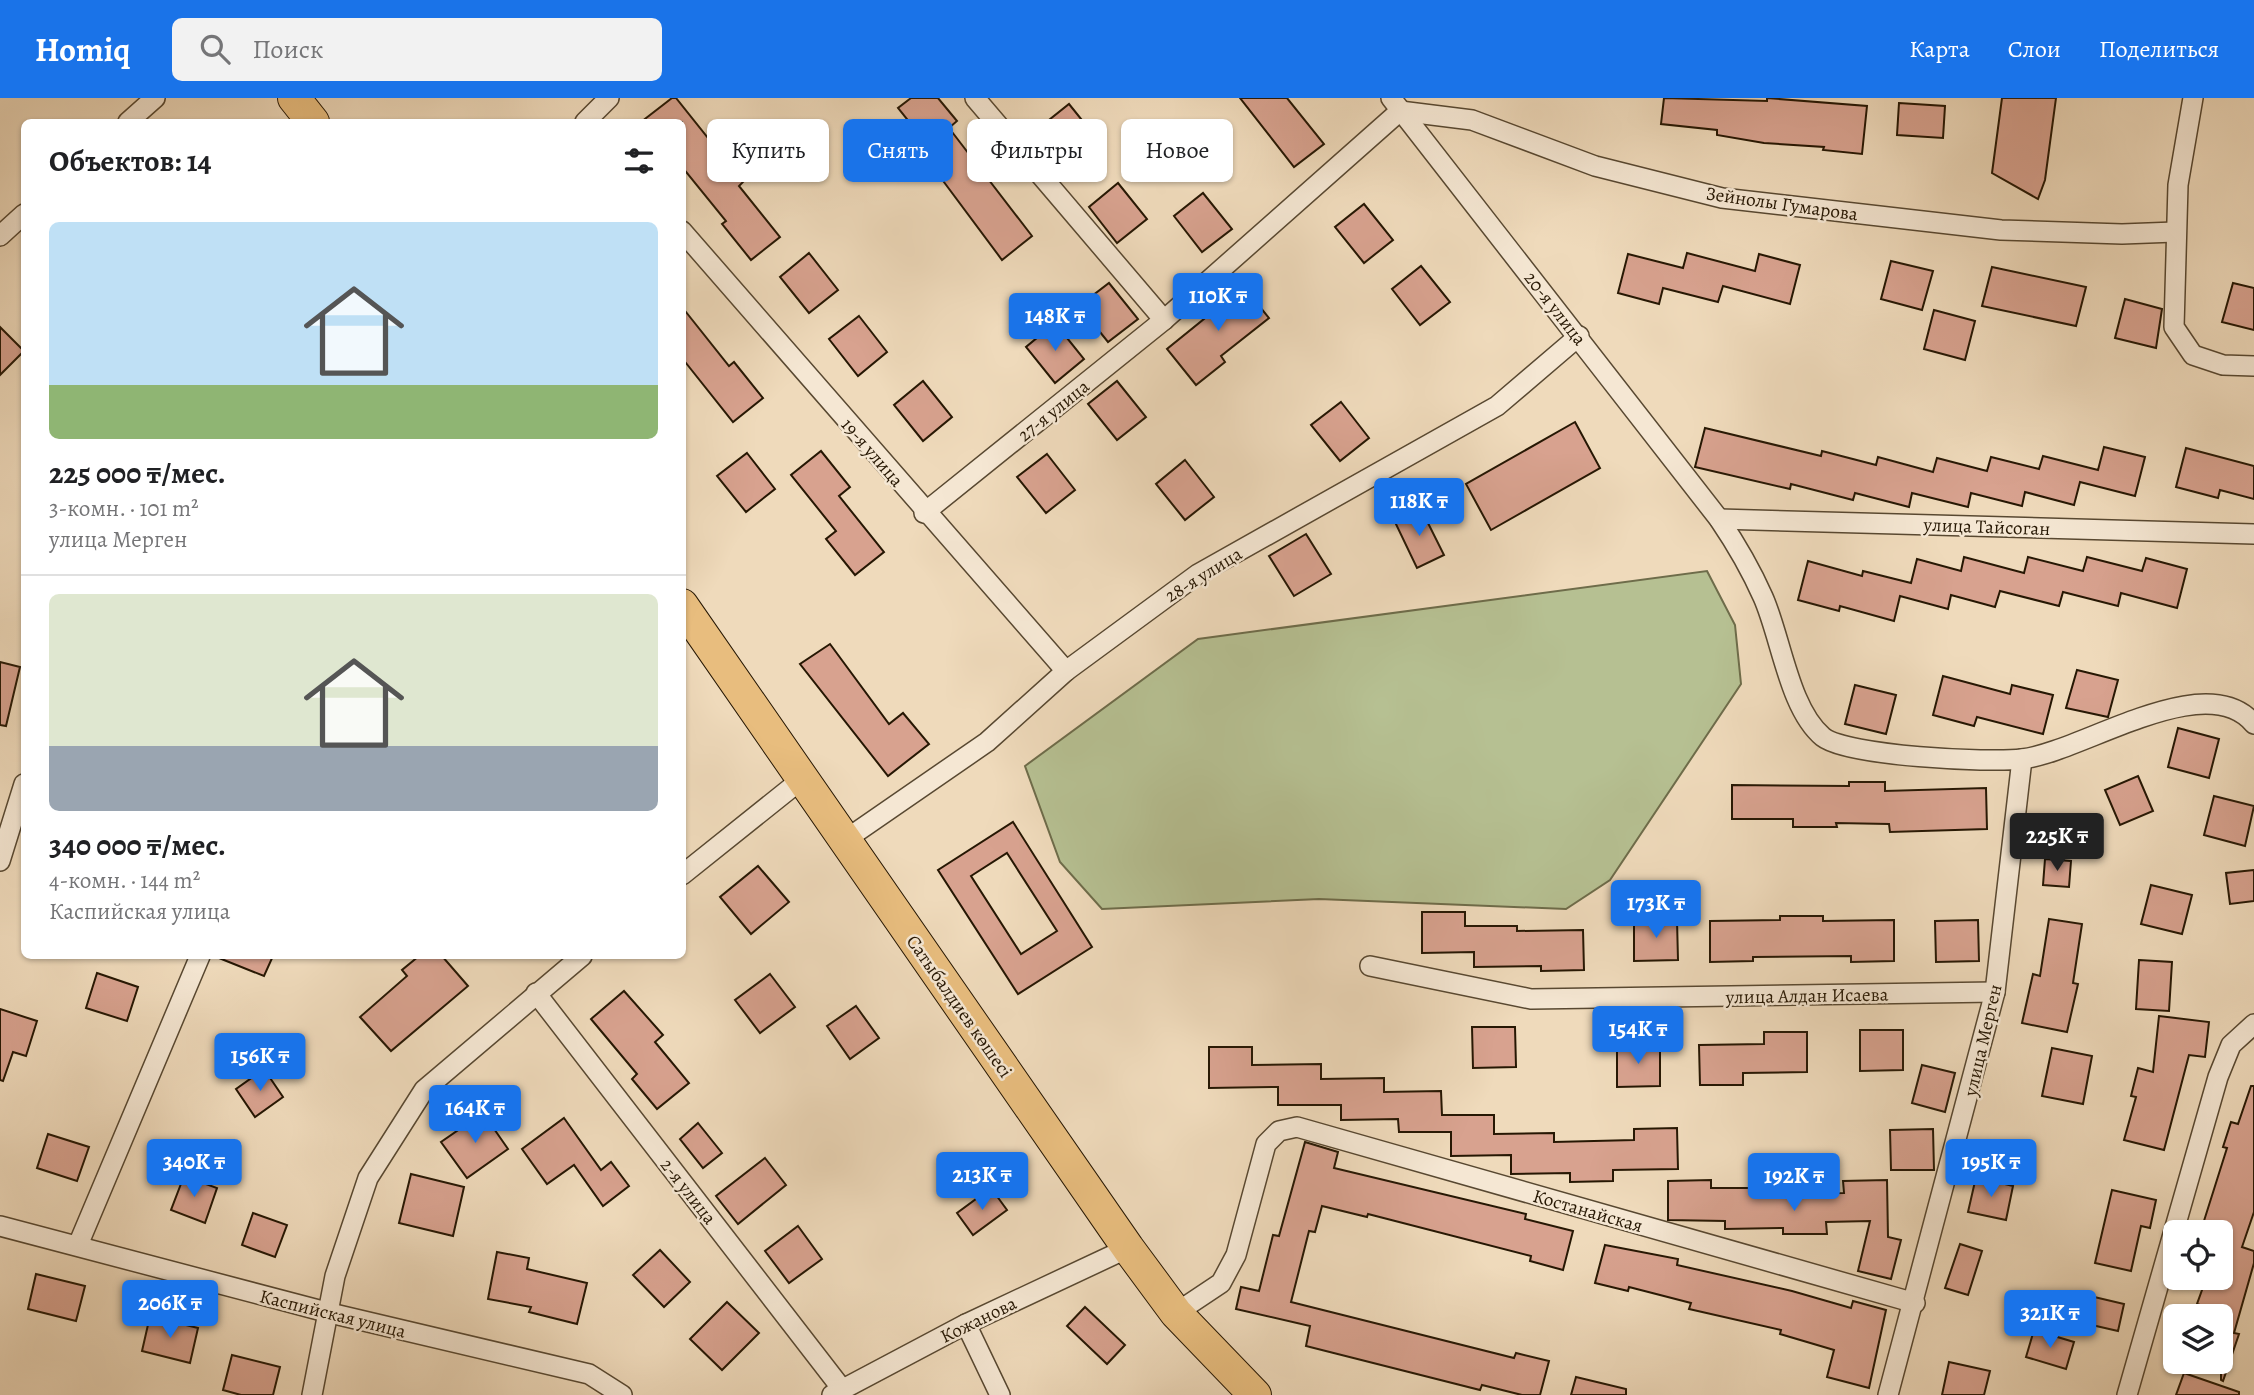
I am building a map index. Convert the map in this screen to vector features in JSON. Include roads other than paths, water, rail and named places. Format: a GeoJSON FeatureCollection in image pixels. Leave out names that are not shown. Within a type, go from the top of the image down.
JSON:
{"type":"FeatureCollection","features":[{"type":"Feature","properties":{"kind":"main road"},"geometry":{"type":"LineString","coordinates":[[293,98],[310,119]]}},
{"type":"Feature","properties":{"kind":"main road","name":"Сатыбалдиев көшесі"},"geometry":{"type":"LineString","coordinates":[[686,610],[1128,1248],[1176,1313],[1255,1395]]}},
{"type":"Feature","properties":{"kind":"street"},"geometry":{"type":"LineString","coordinates":[[131,119],[155,98]]}},
{"type":"Feature","properties":{"kind":"street"},"geometry":{"type":"LineString","coordinates":[[590,119],[610,98]]}},
{"type":"Feature","properties":{"kind":"street"},"geometry":{"type":"LineString","coordinates":[[975,98],[1164,320]]}},
{"type":"Feature","properties":{"kind":"street"},"geometry":{"type":"LineString","coordinates":[[2193,98],[2178,185],[2174,327],[2193,355],[2223,365],[2254,366]]}},
{"type":"Feature","properties":{"kind":"street","name":"27-я улица"},"geometry":{"type":"LineString","coordinates":[[924,513],[1164,320],[1397,102]]}},
{"type":"Feature","properties":{"kind":"street","name":"Зейнолы Гумарова"},"geometry":{"type":"LineString","coordinates":[[1397,102],[1472,120],[1595,166],[1722,198],[2001,230],[2122,234],[2175,232]]}},
{"type":"Feature","properties":{"kind":"street","name":"20-я улица"},"geometry":{"type":"LineString","coordinates":[[1397,102],[1739,548],[1764,598],[1802,710],[1824,738],[1849,747],[1906,757],[2022,759]]}},
{"type":"Feature","properties":{"kind":"street"},"geometry":{"type":"LineString","coordinates":[[0,236],[21,217]]}},
{"type":"Feature","properties":{"kind":"street","name":"19-я улица"},"geometry":{"type":"LineString","coordinates":[[686,236],[924,513],[1066,671]]}},
{"type":"Feature","properties":{"kind":"street","name":"28-я улица"},"geometry":{"type":"LineString","coordinates":[[845,840],[987,741],[1066,671],[1198,573],[1497,406],[1579,336]]}},
{"type":"Feature","properties":{"kind":"street","name":"улица Тайсоган"},"geometry":{"type":"LineString","coordinates":[[1719,519],[2254,534]]}},
{"type":"Feature","properties":{"kind":"street"},"geometry":{"type":"LineString","coordinates":[[2022,759],[2188,704],[2220,703],[2244,711],[2254,724]]}},
{"type":"Feature","properties":{"kind":"street","name":"улица Мерген"},"geometry":{"type":"LineString","coordinates":[[1888,1395],[1915,1303],[1995,992],[2022,759]]}},
{"type":"Feature","properties":{"kind":"street"},"geometry":{"type":"LineString","coordinates":[[686,872],[802,779]]}},
{"type":"Feature","properties":{"kind":"street"},"geometry":{"type":"LineString","coordinates":[[0,861],[21,794]]}},
{"type":"Feature","properties":{"kind":"street"},"geometry":{"type":"LineString","coordinates":[[78,1245],[199,959]]}},
{"type":"Feature","properties":{"kind":"street"},"geometry":{"type":"LineString","coordinates":[[312,1395],[330,1313],[335,1276],[368,1178],[424,1090],[579,959]]}},
{"type":"Feature","properties":{"kind":"street","name":"улица Алдан Исаева"},"geometry":{"type":"LineString","coordinates":[[1370,966],[1531,999],[1995,992]]}},
{"type":"Feature","properties":{"kind":"street","name":"2-я улица"},"geometry":{"type":"LineString","coordinates":[[536,993],[837,1392]]}},
{"type":"Feature","properties":{"kind":"street"},"geometry":{"type":"LineString","coordinates":[[2127,1395],[2218,1077],[2231,1045],[2254,1024]]}},
{"type":"Feature","properties":{"kind":"street","name":"Костанайская"},"geometry":{"type":"LineString","coordinates":[[1176,1313],[1222,1283],[1236,1255],[1266,1144],[1279,1131],[1297,1127],[1915,1303]]}},
{"type":"Feature","properties":{"kind":"street","name":"Каспийская улица"},"geometry":{"type":"LineString","coordinates":[[0,1227],[78,1245],[330,1313],[589,1374],[622,1395]]}},
{"type":"Feature","properties":{"kind":"street","name":"Кожанова"},"geometry":{"type":"LineString","coordinates":[[837,1392],[966,1324],[1128,1248]]}},
{"type":"Feature","properties":{"kind":"street"},"geometry":{"type":"LineString","coordinates":[[966,1324],[1000,1395]]}}]}
